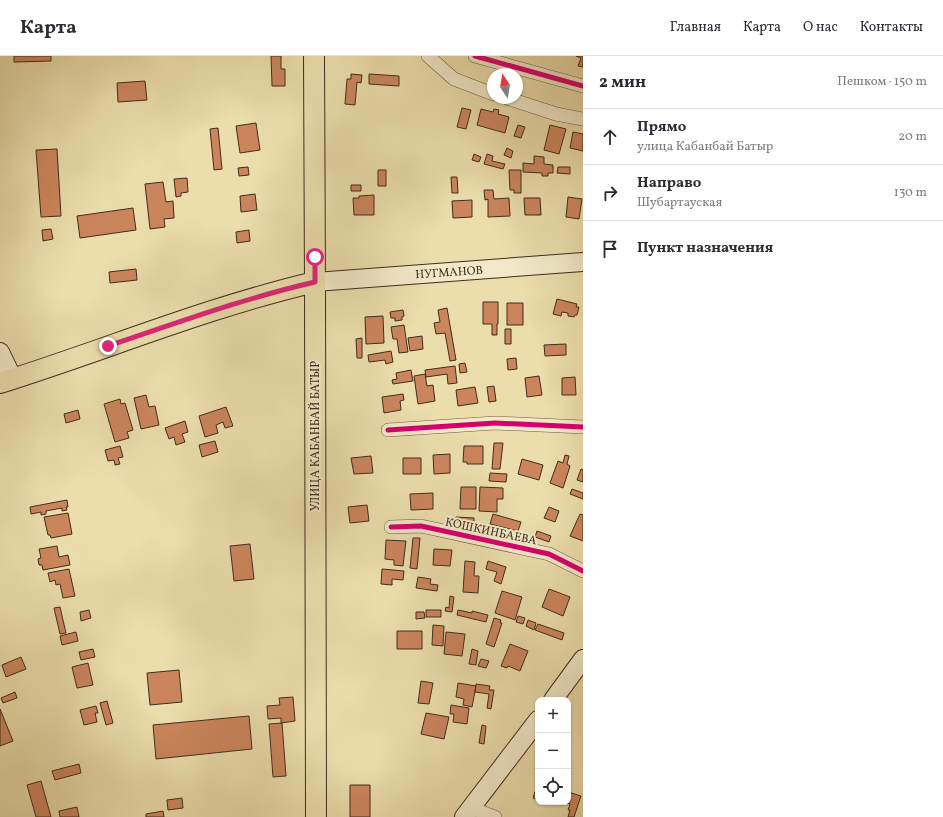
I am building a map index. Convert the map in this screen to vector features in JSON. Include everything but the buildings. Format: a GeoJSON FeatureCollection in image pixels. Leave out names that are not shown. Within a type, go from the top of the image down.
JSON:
{"type":"FeatureCollection","features":[{"type":"Feature","properties":{"kind":"main road","name":"УЛИЦА КАБАНБАЙ БАТЫР"},"geometry":{"type":"LineString","coordinates":[[314,56],[316,817]]}},
{"type":"Feature","properties":{"kind":"main road","name":"НУГМАНОВ"},"geometry":{"type":"LineString","coordinates":[[315,282],[583,262]]}},
{"type":"Feature","properties":{"kind":"main road"},"geometry":{"type":"LineString","coordinates":[[0,352],[7,381],[190,318],[278,291],[315,282]]}},
{"type":"Feature","properties":{"kind":"main road"},"geometry":{"type":"LineString","coordinates":[[555,697],[583,659]]}},
{"type":"Feature","properties":{"kind":"main road"},"geometry":{"type":"LineString","coordinates":[[468,813],[535,724]]}},
{"type":"Feature","properties":{"kind":"street"},"geometry":{"type":"LineString","coordinates":[[428,56],[454,80],[487,92]]}},
{"type":"Feature","properties":{"kind":"street"},"geometry":{"type":"LineString","coordinates":[[475,56],[583,86]]}},
{"type":"Feature","properties":{"kind":"street"},"geometry":{"type":"LineString","coordinates":[[523,103],[556,114],[583,119]]}},
{"type":"Feature","properties":{"kind":"street"},"geometry":{"type":"LineString","coordinates":[[388,430],[495,423],[583,427]]}},
{"type":"Feature","properties":{"kind":"street","name":"КОШКИНБАЕВА"},"geometry":{"type":"LineString","coordinates":[[391,528],[421,526],[548,554],[583,571]]}},
{"type":"Feature","properties":{"kind":"street"},"geometry":{"type":"LineString","coordinates":[[468,813],[495,817]]}},
{"type":"Feature","properties":{"kind":"cycle path"},"geometry":{"type":"LineString","coordinates":[[475,56],[583,86]]}},
{"type":"Feature","properties":{"kind":"cycle path"},"geometry":{"type":"LineString","coordinates":[[388,430],[495,423],[583,427]]}},
{"type":"Feature","properties":{"kind":"cycle path"},"geometry":{"type":"LineString","coordinates":[[391,527],[421,526],[549,554],[583,571]]}},
{"type":"Feature","properties":{"kind":"route"},"geometry":{"type":"LineString","coordinates":[[108,346],[190,318],[278,291],[315,282],[315,257]]}}]}
